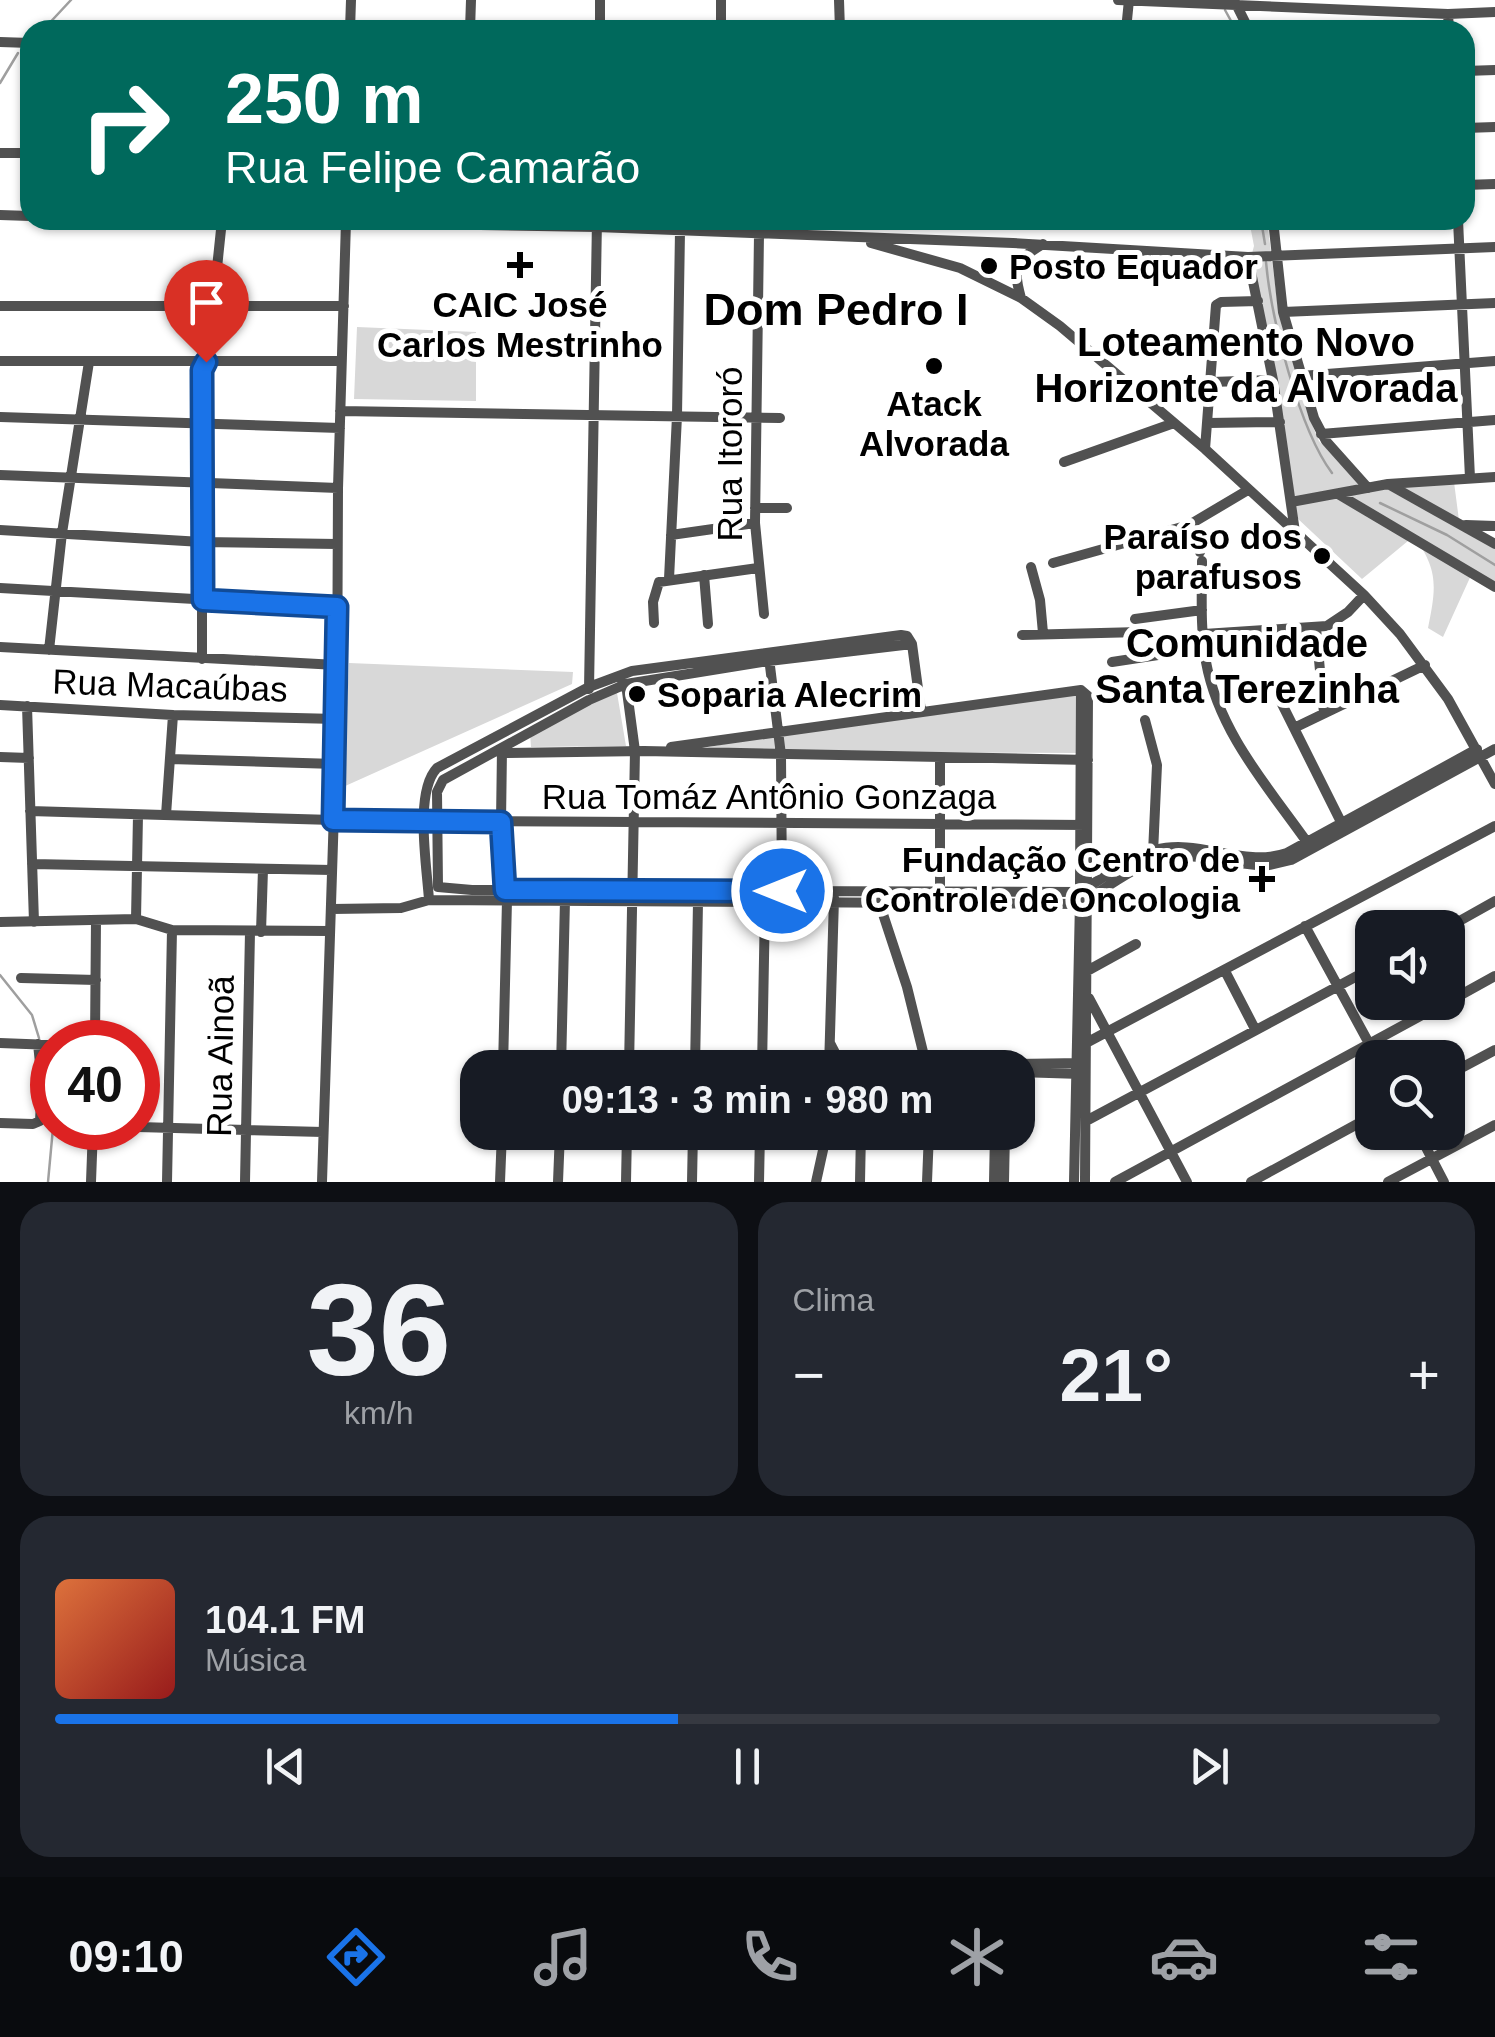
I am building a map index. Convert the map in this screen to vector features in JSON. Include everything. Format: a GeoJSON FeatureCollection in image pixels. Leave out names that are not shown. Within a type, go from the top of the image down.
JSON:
{"type":"FeatureCollection","features":[{"type":"Feature","properties":{"kind":"street"},"geometry":{"type":"LineString","coordinates":[[1118,0],[1448,14],[1495,12]]}},
{"type":"Feature","properties":{"kind":"street"},"geometry":{"type":"LineString","coordinates":[[1448,14],[1448,20]]}},
{"type":"Feature","properties":{"kind":"street"},"geometry":{"type":"LineString","coordinates":[[202,658],[202,370],[221,230]]}},
{"type":"Feature","properties":{"kind":"street"},"geometry":{"type":"LineString","coordinates":[[322,1182],[337,719],[338,488],[346,230]]}},
{"type":"Feature","properties":{"kind":"street"},"geometry":{"type":"LineString","coordinates":[[589,700],[597,230]]}},
{"type":"Feature","properties":{"kind":"street"},"geometry":{"type":"LineString","coordinates":[[659,230],[693,230]]}},
{"type":"Feature","properties":{"kind":"street"},"geometry":{"type":"LineString","coordinates":[[738,230],[1248,257],[1495,247]]}},
{"type":"Feature","properties":{"kind":"street"},"geometry":{"type":"LineString","coordinates":[[1274,230],[1282,312],[1321,434],[1368,488]]}},
{"type":"Feature","properties":{"kind":"street"},"geometry":{"type":"LineString","coordinates":[[1459,230],[1470,478]]}},
{"type":"Feature","properties":{"kind":"street"},"geometry":{"type":"LineString","coordinates":[[669,579],[680,232]]}},
{"type":"Feature","properties":{"kind":"street","name":"Rua Itororó"},"geometry":{"type":"LineString","coordinates":[[759,234],[755,523],[764,614]]}},
{"type":"Feature","properties":{"kind":"street"},"geometry":{"type":"LineString","coordinates":[[851,237],[923,256],[985,279],[1021,298],[1060,326],[1205,449],[1364,595],[1425,665],[1495,784]]}},
{"type":"Feature","properties":{"kind":"street"},"geometry":{"type":"LineString","coordinates":[[923,256],[922,248],[928,240]]}},
{"type":"Feature","properties":{"kind":"street"},"geometry":{"type":"LineString","coordinates":[[1012,243],[1022,257]]}},
{"type":"Feature","properties":{"kind":"street"},"geometry":{"type":"LineString","coordinates":[[1021,298],[1014,275],[1022,257],[1044,244]]}},
{"type":"Feature","properties":{"kind":"street"},"geometry":{"type":"LineString","coordinates":[[1248,257],[1273,380],[1294,532]]}},
{"type":"Feature","properties":{"kind":"street"},"geometry":{"type":"LineString","coordinates":[[985,279],[1014,275]]}},
{"type":"Feature","properties":{"kind":"street"},"geometry":{"type":"LineString","coordinates":[[1205,449],[1214,310],[1222,302],[1258,302]]}},
{"type":"Feature","properties":{"kind":"street"},"geometry":{"type":"LineString","coordinates":[[1282,312],[1495,302]]}},
{"type":"Feature","properties":{"kind":"street"},"geometry":{"type":"LineString","coordinates":[[0,306],[344,306]]}},
{"type":"Feature","properties":{"kind":"street"},"geometry":{"type":"LineString","coordinates":[[1212,343],[1266,343]]}},
{"type":"Feature","properties":{"kind":"street"},"geometry":{"type":"LineString","coordinates":[[0,362],[341,361]]}},
{"type":"Feature","properties":{"kind":"street"},"geometry":{"type":"LineString","coordinates":[[1301,376],[1495,361]]}},
{"type":"Feature","properties":{"kind":"street"},"geometry":{"type":"LineString","coordinates":[[50,650],[62,533],[90,362]]}},
{"type":"Feature","properties":{"kind":"street"},"geometry":{"type":"LineString","coordinates":[[1211,382],[1273,380]]}},
{"type":"Feature","properties":{"kind":"street"},"geometry":{"type":"LineString","coordinates":[[340,411],[780,418]]}},
{"type":"Feature","properties":{"kind":"street"},"geometry":{"type":"LineString","coordinates":[[0,418],[340,428]]}},
{"type":"Feature","properties":{"kind":"street"},"geometry":{"type":"LineString","coordinates":[[1321,434],[1495,420]]}},
{"type":"Feature","properties":{"kind":"street"},"geometry":{"type":"LineString","coordinates":[[1208,423],[1280,422]]}},
{"type":"Feature","properties":{"kind":"street"},"geometry":{"type":"LineString","coordinates":[[1064,462],[1174,424]]}},
{"type":"Feature","properties":{"kind":"street"},"geometry":{"type":"LineString","coordinates":[[0,475],[338,488]]}},
{"type":"Feature","properties":{"kind":"street"},"geometry":{"type":"LineString","coordinates":[[1290,502],[1388,484],[1495,477]]}},
{"type":"Feature","properties":{"kind":"street"},"geometry":{"type":"LineString","coordinates":[[1421,480],[1416,494],[1424,504]]}},
{"type":"Feature","properties":{"kind":"street"},"geometry":{"type":"LineString","coordinates":[[1388,484],[1491,542],[1495,526],[1461,525]]}},
{"type":"Feature","properties":{"kind":"street"},"geometry":{"type":"LineString","coordinates":[[1053,563],[1188,525],[1248,490]]}},
{"type":"Feature","properties":{"kind":"street"},"geometry":{"type":"LineString","coordinates":[[1337,494],[1495,587]]}},
{"type":"Feature","properties":{"kind":"street"},"geometry":{"type":"LineString","coordinates":[[755,508],[787,508]]}},
{"type":"Feature","properties":{"kind":"street"},"geometry":{"type":"LineString","coordinates":[[672,536],[755,523]]}},
{"type":"Feature","properties":{"kind":"street"},"geometry":{"type":"LineString","coordinates":[[1188,525],[1201,556],[1204,648],[1217,701],[1250,766],[1309,846]]}},
{"type":"Feature","properties":{"kind":"street"},"geometry":{"type":"LineString","coordinates":[[0,530],[202,542],[337,544]]}},
{"type":"Feature","properties":{"kind":"street"},"geometry":{"type":"LineString","coordinates":[[1031,567],[1043,633]]}},
{"type":"Feature","properties":{"kind":"street"},"geometry":{"type":"LineString","coordinates":[[654,623],[655,588],[659,582],[758,568]]}},
{"type":"Feature","properties":{"kind":"street"},"geometry":{"type":"LineString","coordinates":[[704,574],[708,624]]}},
{"type":"Feature","properties":{"kind":"street"},"geometry":{"type":"LineString","coordinates":[[0,588],[337,607]]}},
{"type":"Feature","properties":{"kind":"street"},"geometry":{"type":"LineString","coordinates":[[1204,634],[1316,628],[1336,620],[1364,595]]}},
{"type":"Feature","properties":{"kind":"street"},"geometry":{"type":"LineString","coordinates":[[1136,619],[1202,610]]}},
{"type":"Feature","properties":{"kind":"street"},"geometry":{"type":"LineString","coordinates":[[1316,628],[1324,713]]}},
{"type":"Feature","properties":{"kind":"street"},"geometry":{"type":"LineString","coordinates":[[1022,635],[1140,632]]}},
{"type":"Feature","properties":{"kind":"street"},"geometry":{"type":"LineString","coordinates":[[921,710],[912,644],[768,656],[589,687],[431,774],[426,788],[438,886],[565,900],[782,891],[880,905],[1084,896],[1153,855],[1179,854],[1250,866],[1274,861],[1309,846],[1479,753]]}},
{"type":"Feature","properties":{"kind":"street"},"geometry":{"type":"LineString","coordinates":[[0,647],[337,665]]}},
{"type":"Feature","properties":{"kind":"street"},"geometry":{"type":"LineString","coordinates":[[1112,662],[1204,648]]}},
{"type":"Feature","properties":{"kind":"street"},"geometry":{"type":"LineString","coordinates":[[768,656],[781,755],[782,904]]}},
{"type":"Feature","properties":{"kind":"street"},"geometry":{"type":"LineString","coordinates":[[1294,728],[1425,665]]}},
{"type":"Feature","properties":{"kind":"street"},"geometry":{"type":"LineString","coordinates":[[429,900],[430,821],[442,780],[622,680]]}},
{"type":"Feature","properties":{"kind":"street"},"geometry":{"type":"LineString","coordinates":[[622,680],[639,751],[629,1050]]}},
{"type":"Feature","properties":{"kind":"street"},"geometry":{"type":"LineString","coordinates":[[1271,682],[1341,822]]}},
{"type":"Feature","properties":{"kind":"street"},"geometry":{"type":"LineString","coordinates":[[639,751],[921,710],[1086,691],[1083,994],[1074,1182]]}},
{"type":"Feature","properties":{"kind":"street","name":"Rua Macaúbas"},"geometry":{"type":"LineString","coordinates":[[0,704],[173,715],[337,719]]}},
{"type":"Feature","properties":{"kind":"street"},"geometry":{"type":"LineString","coordinates":[[27,706],[34,922]]}},
{"type":"Feature","properties":{"kind":"street"},"geometry":{"type":"LineString","coordinates":[[166,815],[173,715]]}},
{"type":"Feature","properties":{"kind":"street"},"geometry":{"type":"LineString","coordinates":[[526,720],[527,753]]}},
{"type":"Feature","properties":{"kind":"street"},"geometry":{"type":"LineString","coordinates":[[1145,720],[1157,765],[1153,855]]}},
{"type":"Feature","properties":{"kind":"street"},"geometry":{"type":"LineString","coordinates":[[502,732],[501,822],[506,895],[503,1050]]}},
{"type":"Feature","properties":{"kind":"street"},"geometry":{"type":"LineString","coordinates":[[1309,846],[1341,822],[1479,753],[1495,749]]}},
{"type":"Feature","properties":{"kind":"street"},"geometry":{"type":"LineString","coordinates":[[502,750],[1083,760]]}},
{"type":"Feature","properties":{"kind":"street"},"geometry":{"type":"LineString","coordinates":[[0,757],[28,758]]}},
{"type":"Feature","properties":{"kind":"street"},"geometry":{"type":"LineString","coordinates":[[170,759],[335,764]]}},
{"type":"Feature","properties":{"kind":"street"},"geometry":{"type":"LineString","coordinates":[[940,759],[940,893]]}},
{"type":"Feature","properties":{"kind":"street","name":"Rua Tomáz Antônio Gonzaga"},"geometry":{"type":"LineString","coordinates":[[30,811],[333,820],[1083,825]]}},
{"type":"Feature","properties":{"kind":"street"},"geometry":{"type":"LineString","coordinates":[[136,919],[138,815]]}},
{"type":"Feature","properties":{"kind":"street"},"geometry":{"type":"LineString","coordinates":[[1086,1043],[1495,826]]}},
{"type":"Feature","properties":{"kind":"street"},"geometry":{"type":"LineString","coordinates":[[32,864],[332,870]]}},
{"type":"Feature","properties":{"kind":"street","name":"Rua Ainoã"},"geometry":{"type":"LineString","coordinates":[[245,1182],[256,932],[263,869]]}},
{"type":"Feature","properties":{"kind":"street"},"geometry":{"type":"LineString","coordinates":[[332,909],[400,908],[429,900],[506,895],[633,896],[765,904],[940,893],[1084,896]]}},
{"type":"Feature","properties":{"kind":"street"},"geometry":{"type":"LineString","coordinates":[[1084,896],[1084,1182]]}},
{"type":"Feature","properties":{"kind":"street"},"geometry":{"type":"LineString","coordinates":[[829,1050],[834,898]]}},
{"type":"Feature","properties":{"kind":"street"},"geometry":{"type":"LineString","coordinates":[[561,1050],[565,900]]}},
{"type":"Feature","properties":{"kind":"street"},"geometry":{"type":"LineString","coordinates":[[1465,918],[1495,901]]}},
{"type":"Feature","properties":{"kind":"street"},"geometry":{"type":"LineString","coordinates":[[694,1050],[698,902]]}},
{"type":"Feature","properties":{"kind":"street"},"geometry":{"type":"LineString","coordinates":[[762,1050],[765,904]]}},
{"type":"Feature","properties":{"kind":"street"},"geometry":{"type":"LineString","coordinates":[[880,905],[923,1050]]}},
{"type":"Feature","properties":{"kind":"street"},"geometry":{"type":"LineString","coordinates":[[0,922],[136,919],[172,930],[330,932]]}},
{"type":"Feature","properties":{"kind":"street"},"geometry":{"type":"LineString","coordinates":[[95,1020],[96,920]]}},
{"type":"Feature","properties":{"kind":"street"},"geometry":{"type":"LineString","coordinates":[[1306,926],[1368,1040]]}},
{"type":"Feature","properties":{"kind":"street"},"geometry":{"type":"LineString","coordinates":[[167,1182],[172,930]]}},
{"type":"Feature","properties":{"kind":"street"},"geometry":{"type":"LineString","coordinates":[[1087,970],[1136,944]]}},
{"type":"Feature","properties":{"kind":"street"},"geometry":{"type":"LineString","coordinates":[[1224,971],[1255,1029]]}},
{"type":"Feature","properties":{"kind":"street"},"geometry":{"type":"LineString","coordinates":[[1465,992],[1495,976]]}},
{"type":"Feature","properties":{"kind":"street"},"geometry":{"type":"LineString","coordinates":[[1086,1121],[1355,977]]}},
{"type":"Feature","properties":{"kind":"street"},"geometry":{"type":"LineString","coordinates":[[21,978],[96,980]]}},
{"type":"Feature","properties":{"kind":"street"},"geometry":{"type":"LineString","coordinates":[[1083,994],[1188,1182]]}},
{"type":"Feature","properties":{"kind":"street"},"geometry":{"type":"LineString","coordinates":[[1377,1040],[1414,1020]]}},
{"type":"Feature","properties":{"kind":"street"},"geometry":{"type":"LineString","coordinates":[[829,1042],[833,1050]]}},
{"type":"Feature","properties":{"kind":"street"},"geometry":{"type":"LineString","coordinates":[[0,1043],[30,1044]]}},
{"type":"Feature","properties":{"kind":"street"},"geometry":{"type":"LineString","coordinates":[[1465,1067],[1495,1050]]}},
{"type":"Feature","properties":{"kind":"street"},"geometry":{"type":"LineString","coordinates":[[1115,1182],[1355,1052]]}},
{"type":"Feature","properties":{"kind":"street"},"geometry":{"type":"LineString","coordinates":[[1035,1066],[1081,1069]]}},
{"type":"Feature","properties":{"kind":"street"},"geometry":{"type":"LineString","coordinates":[[1035,1071],[1081,1069]]}},
{"type":"Feature","properties":{"kind":"street"},"geometry":{"type":"LineString","coordinates":[[0,1123],[30,1124]]}},
{"type":"Feature","properties":{"kind":"street"},"geometry":{"type":"LineString","coordinates":[[1250,1182],[1355,1125]]}},
{"type":"Feature","properties":{"kind":"street"},"geometry":{"type":"LineString","coordinates":[[1388,1182],[1495,1125]]}},
{"type":"Feature","properties":{"kind":"street"},"geometry":{"type":"LineString","coordinates":[[160,1127],[323,1132]]}},
{"type":"Feature","properties":{"kind":"street"},"geometry":{"type":"LineString","coordinates":[[91,1182],[92,1150]]}},
{"type":"Feature","properties":{"kind":"street"},"geometry":{"type":"LineString","coordinates":[[500,1182],[501,1150]]}},
{"type":"Feature","properties":{"kind":"street"},"geometry":{"type":"LineString","coordinates":[[558,1182],[559,1150]]}},
{"type":"Feature","properties":{"kind":"street"},"geometry":{"type":"LineString","coordinates":[[626,1182],[627,1150]]}},
{"type":"Feature","properties":{"kind":"street"},"geometry":{"type":"LineString","coordinates":[[692,1182],[693,1150]]}},
{"type":"Feature","properties":{"kind":"street"},"geometry":{"type":"LineString","coordinates":[[760,1150],[760,1182]]}},
{"type":"Feature","properties":{"kind":"street"},"geometry":{"type":"LineString","coordinates":[[816,1182],[823,1150]]}},
{"type":"Feature","properties":{"kind":"street"},"geometry":{"type":"LineString","coordinates":[[860,1182],[861,1150]]}},
{"type":"Feature","properties":{"kind":"street"},"geometry":{"type":"LineString","coordinates":[[927,1182],[928,1150]]}},
{"type":"Feature","properties":{"kind":"street"},"geometry":{"type":"LineString","coordinates":[[994,1182],[998,1150]]}},
{"type":"Feature","properties":{"kind":"street"},"geometry":{"type":"LineString","coordinates":[[1001,1150],[1004,1182]]}},
{"type":"Feature","properties":{"kind":"street"},"geometry":{"type":"LineString","coordinates":[[1427,1150],[1444,1182]]}},
{"type":"Feature","properties":{"kind":"shaded area"},"geometry":{"type":"Polygon","coordinates":[[[1251,230],[1268,230],[1278,308],[1319,441],[1365,489],[1454,482],[1460,528],[1495,549],[1495,582],[1473,571],[1443,637],[1428,628],[1433,602],[1432,570],[1414,536],[1362,579],[1296,517],[1250,261],[1254,246],[1251,230]]]}},
{"type":"Feature","properties":{"kind":"shaded area"},"geometry":{"type":"Polygon","coordinates":[[[357,327],[476,332],[476,401],[354,399],[357,327]]]}},
{"type":"Feature","properties":{"kind":"shaded area"},"geometry":{"type":"Polygon","coordinates":[[[349,663],[573,672],[572,684],[343,787],[349,663]]]}},
{"type":"Feature","properties":{"kind":"shaded area"},"geometry":{"type":"Polygon","coordinates":[[[616,687],[626,746],[531,747],[530,733],[616,687]]]}},
{"type":"Feature","properties":{"kind":"shaded area"},"geometry":{"type":"Polygon","coordinates":[[[1077,695],[1077,753],[685,752],[779,733],[1077,695]]]}},
{"type":"Feature","properties":{"kind":"waterway"},"geometry":{"type":"LineString","coordinates":[[52,20],[71,0]]}},
{"type":"Feature","properties":{"kind":"waterway"},"geometry":{"type":"LineString","coordinates":[[1225,10],[1230,20]]}},
{"type":"Feature","properties":{"kind":"waterway"},"geometry":{"type":"LineString","coordinates":[[0,83],[18,53]]}},
{"type":"Feature","properties":{"kind":"waterway"},"geometry":{"type":"LineString","coordinates":[[1263,230],[1265,244]]}},
{"type":"Feature","properties":{"kind":"waterway"},"geometry":{"type":"LineString","coordinates":[[1266,262],[1288,372],[1308,429],[1332,473]]}},
{"type":"Feature","properties":{"kind":"waterway"},"geometry":{"type":"LineString","coordinates":[[1380,503],[1447,535],[1495,565]]}},
{"type":"Feature","properties":{"kind":"waterway"},"geometry":{"type":"LineString","coordinates":[[0,975],[34,1020]]}},
{"type":"Feature","properties":{"kind":"waterway"},"geometry":{"type":"LineString","coordinates":[[48,1182],[51,1150]]}},
{"type":"Feature","properties":{"kind":"place","name":"CAIC José Carlos Mestrinho"},"geometry":{"type":"Point","coordinates":[520,265]}},
{"type":"Feature","properties":{"kind":"place","name":"Posto Equador"},"geometry":{"type":"Point","coordinates":[989,266]}},
{"type":"Feature","properties":{"kind":"place","name":"Atack Alvorada"},"geometry":{"type":"Point","coordinates":[934,366]}},
{"type":"Feature","properties":{"kind":"place","name":"Paraíso dos parafusos"},"geometry":{"type":"Point","coordinates":[1322,556]}},
{"type":"Feature","properties":{"kind":"place","name":"Soparia Alecrim"},"geometry":{"type":"Point","coordinates":[637,694]}},
{"type":"Feature","properties":{"kind":"place","name":"Fundação Centro de Controle de Oncologia"},"geometry":{"type":"Point","coordinates":[1262,879]}},
{"type":"Feature","properties":{"kind":"district","name":"Dom Pedro I"},"geometry":{"type":"Point","coordinates":[836,309]}},
{"type":"Feature","properties":{"kind":"district","name":"Loteamento Novo Horizonte da Alvorada"},"geometry":{"type":"Point","coordinates":[1246,365]}},
{"type":"Feature","properties":{"kind":"district","name":"Comunidade Santa Terezinha"},"geometry":{"type":"Point","coordinates":[1247,666]}},
{"type":"Feature","properties":{"kind":"route"},"geometry":{"type":"LineString","coordinates":[[206,362],[202,370],[203,600],[337,607],[333,820],[501,822],[505,890],[782,891]]}}]}
